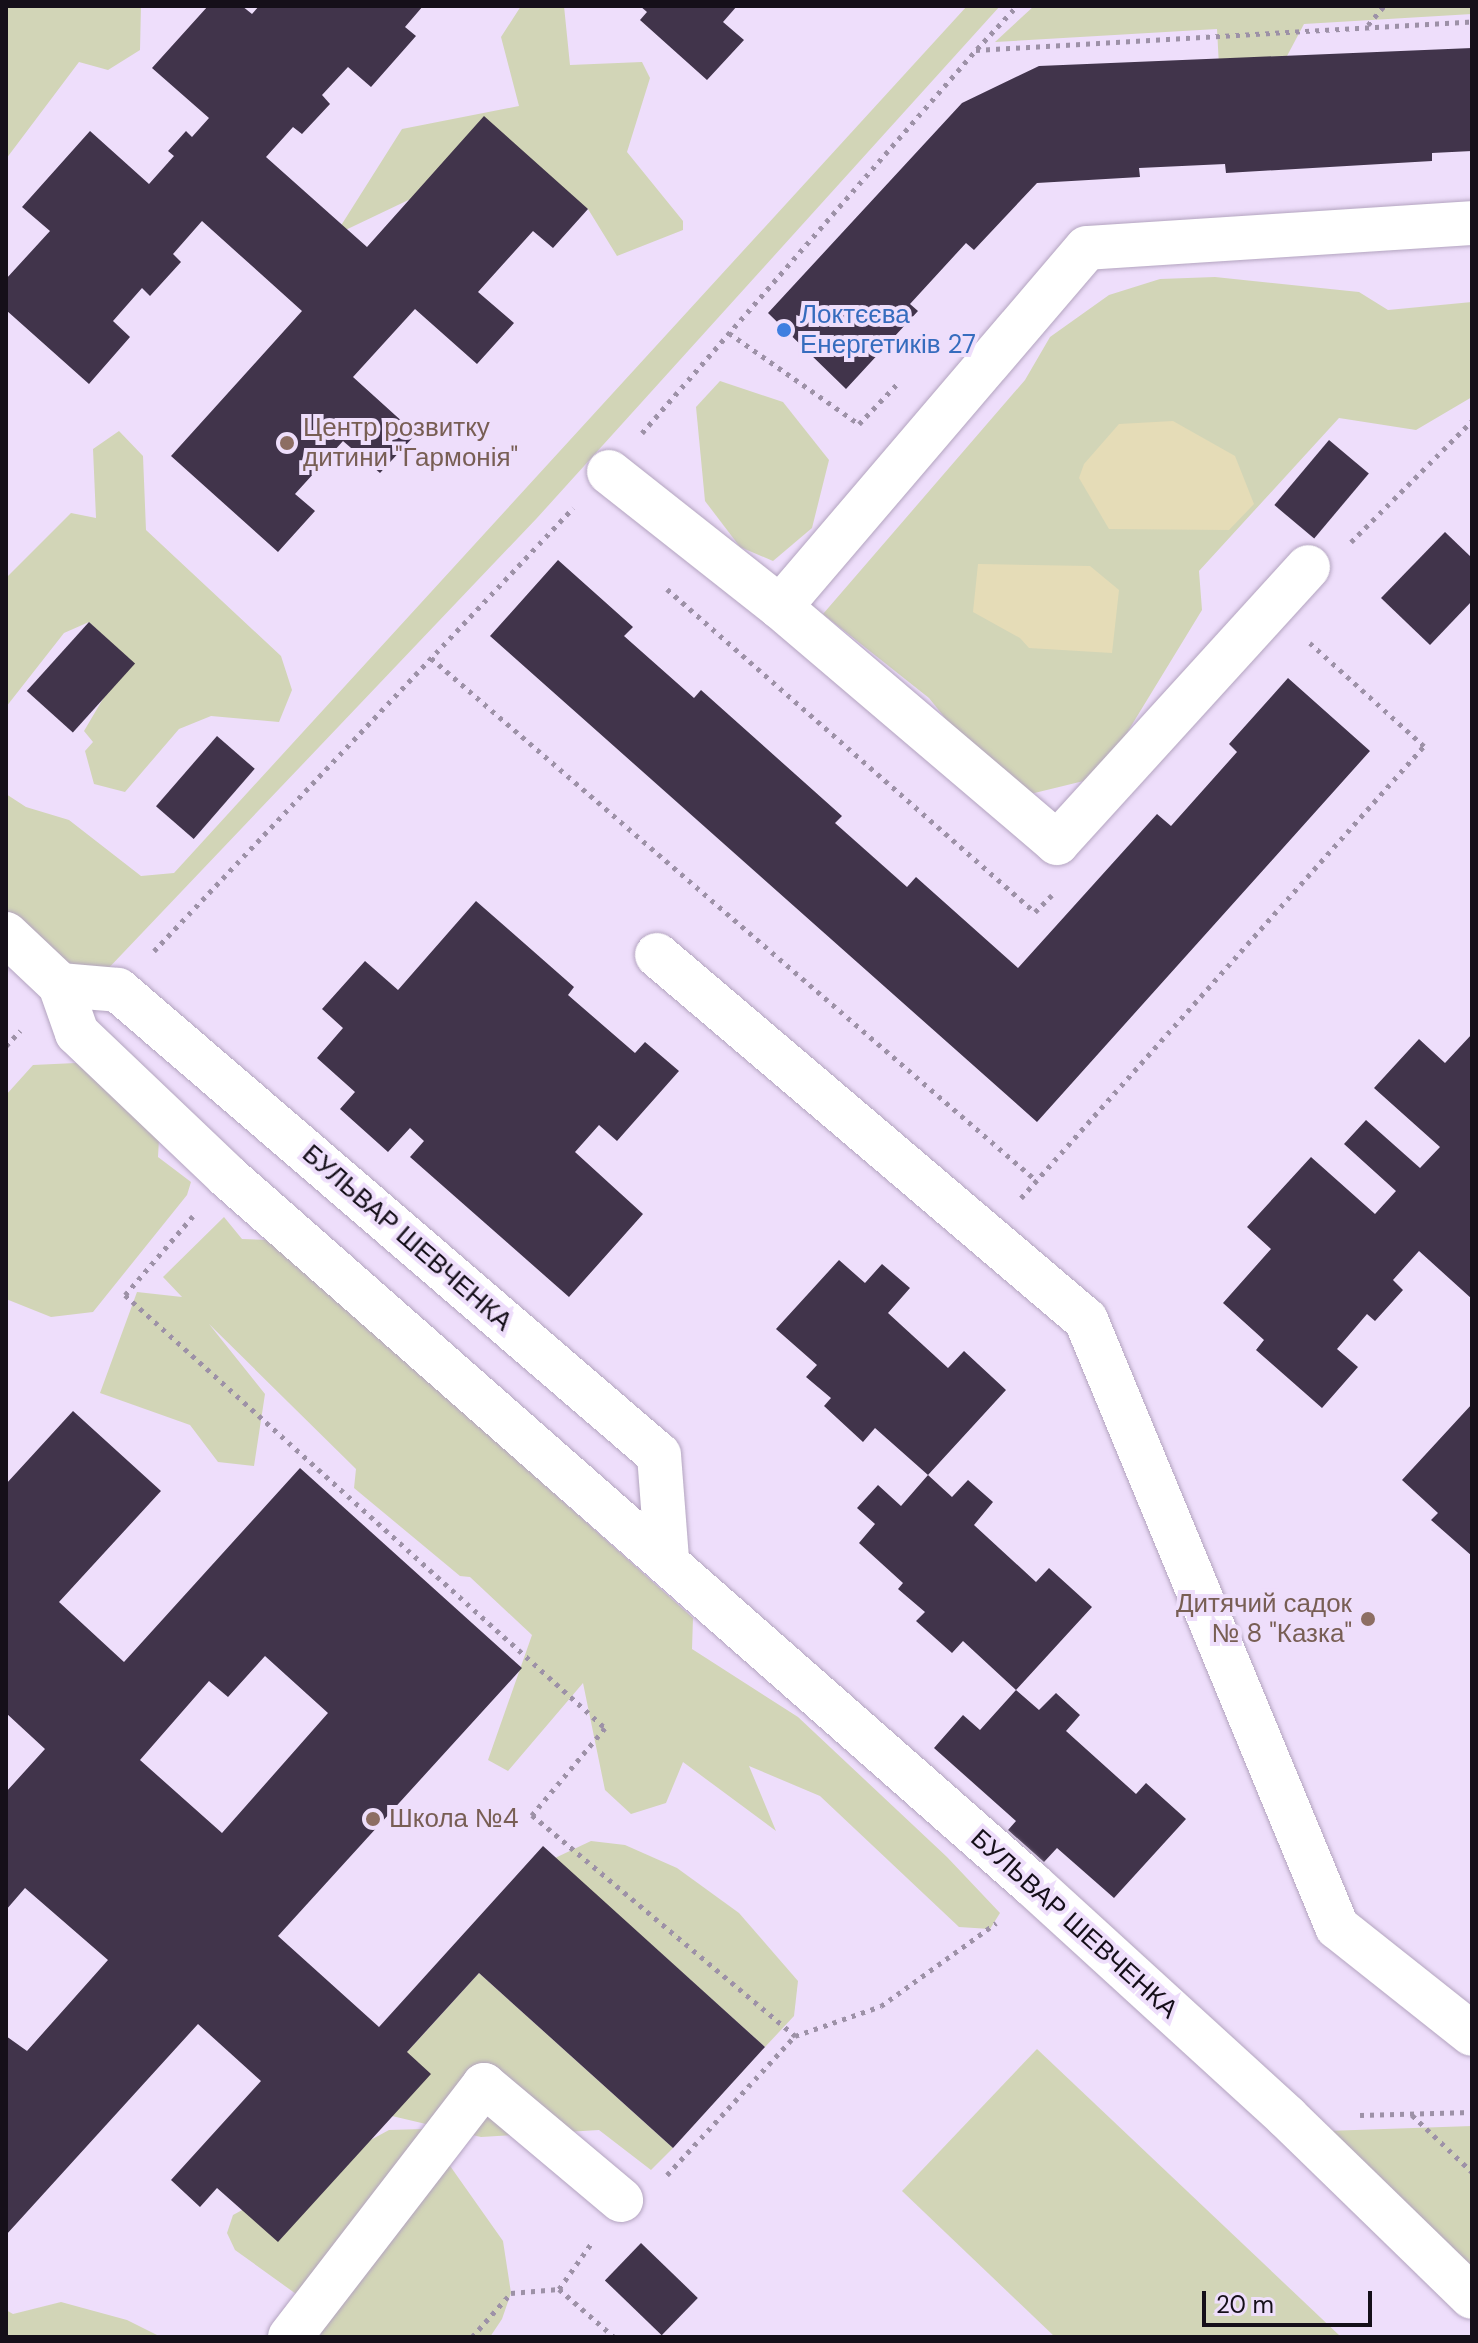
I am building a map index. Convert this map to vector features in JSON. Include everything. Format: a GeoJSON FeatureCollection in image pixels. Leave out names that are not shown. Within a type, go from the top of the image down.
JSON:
{"type":"FeatureCollection","features":[{"type":"Feature","properties":{"kind":"street"},"geometry":{"type":"LineString","coordinates":[[780,607],[1087,248],[1472,223]]}},
{"type":"Feature","properties":{"kind":"street"},"geometry":{"type":"LineString","coordinates":[[609,472],[780,607],[1057,843],[1271,607],[1325,559]]}},
{"type":"Feature","properties":{"kind":"street","name":"БУЛЬВАР ШЕВЧЕНКА"},"geometry":{"type":"LineString","coordinates":[[6,934],[60,985],[77,1033],[227,1176],[1033,1885],[1287,2117],[1472,2297]]}},
{"type":"Feature","properties":{"kind":"street"},"geometry":{"type":"LineString","coordinates":[[657,955],[1086,1320],[1337,1927],[1472,2034]]}},
{"type":"Feature","properties":{"kind":"street"},"geometry":{"type":"LineString","coordinates":[[60,985],[118,990]]}},
{"type":"Feature","properties":{"kind":"street","name":"БУЛЬВАР ШЕВЧЕНКА"},"geometry":{"type":"LineString","coordinates":[[118,990],[659,1455],[667,1560]]}},
{"type":"Feature","properties":{"kind":"street"},"geometry":{"type":"LineString","coordinates":[[290,2337],[484,2085],[621,2200]]}},
{"type":"Feature","properties":{"kind":"path"},"geometry":{"type":"LineString","coordinates":[[118,990],[609,472],[1017,6]]}},
{"type":"Feature","properties":{"kind":"path"},"geometry":{"type":"LineString","coordinates":[[1368,26],[1384,6]]}},
{"type":"Feature","properties":{"kind":"path"},"geometry":{"type":"LineString","coordinates":[[976,50],[1472,21]]}},
{"type":"Feature","properties":{"kind":"path"},"geometry":{"type":"LineString","coordinates":[[1325,559],[1472,421]]}},
{"type":"Feature","properties":{"kind":"path"},"geometry":{"type":"LineString","coordinates":[[574,507],[586,518]]}},
{"type":"Feature","properties":{"kind":"path"},"geometry":{"type":"LineString","coordinates":[[657,580],[1035,912],[1056,890]]}},
{"type":"Feature","properties":{"kind":"path"},"geometry":{"type":"LineString","coordinates":[[987,1236],[1424,746],[1271,607]]}},
{"type":"Feature","properties":{"kind":"path"},"geometry":{"type":"LineString","coordinates":[[431,658],[1037,1181]]}},
{"type":"Feature","properties":{"kind":"path"},"geometry":{"type":"LineString","coordinates":[[198,1211],[125,1295],[605,1728],[532,1815],[795,2036],[881,2006],[990,1929],[1033,1885]]}},
{"type":"Feature","properties":{"kind":"path"},"geometry":{"type":"LineString","coordinates":[[1287,2117],[1472,2112]]}},
{"type":"Feature","properties":{"kind":"path"},"geometry":{"type":"LineString","coordinates":[[1411,2114],[1472,2172]]}},
{"type":"Feature","properties":{"kind":"path"},"geometry":{"type":"LineString","coordinates":[[559,2289],[614,2337]]}},
{"type":"Feature","properties":{"kind":"green space"},"geometry":{"type":"Polygon","coordinates":[[[6,6],[141,6],[140,50],[108,70],[79,62],[6,159],[6,6]]]}},
{"type":"Feature","properties":{"kind":"green space"},"geometry":{"type":"Polygon","coordinates":[[[521,6],[564,6],[570,65],[642,62],[650,78],[627,152],[683,221],[683,230],[617,256],[588,209],[484,164],[335,235],[402,129],[519,106],[501,37],[521,6]]]}},
{"type":"Feature","properties":{"kind":"green space"},"geometry":{"type":"Polygon","coordinates":[[[967,6],[1000,6],[537,518],[103,974],[72,972],[6,928],[6,794],[26,807],[69,820],[141,876],[174,873],[967,6]]]}},
{"type":"Feature","properties":{"kind":"green space"},"geometry":{"type":"Polygon","coordinates":[[[1034,6],[1472,6],[1472,14],[1304,24],[1287,56],[1255,71],[1219,66],[1217,29],[995,42],[1034,6]]]}},
{"type":"Feature","properties":{"kind":"green space"},"geometry":{"type":"Polygon","coordinates":[[[1215,277],[1359,292],[1388,310],[1472,302],[1472,397],[1416,430],[1339,418],[1199,571],[1202,610],[1100,777],[1010,799],[929,698],[823,614],[1025,380],[1050,337],[1109,295],[1160,279],[1215,277]]]}},
{"type":"Feature","properties":{"kind":"green space"},"geometry":{"type":"Polygon","coordinates":[[[720,381],[783,402],[829,460],[812,528],[773,561],[740,547],[705,501],[696,407],[720,381]]]}},
{"type":"Feature","properties":{"kind":"green space"},"geometry":{"type":"Polygon","coordinates":[[[119,431],[143,456],[146,530],[281,656],[292,690],[279,722],[211,716],[179,729],[125,792],[94,784],[85,751],[93,742],[84,731],[127,658],[89,622],[64,633],[6,707],[6,578],[71,513],[96,518],[93,449],[119,431]]]}},
{"type":"Feature","properties":{"kind":"green space"},"geometry":{"type":"Polygon","coordinates":[[[76,1063],[159,1139],[158,1157],[191,1182],[187,1195],[93,1312],[51,1317],[6,1299],[6,1095],[33,1065],[76,1063]]]}},
{"type":"Feature","properties":{"kind":"green space"},"geometry":{"type":"Polygon","coordinates":[[[224,1217],[242,1239],[271,1240],[693,1618],[692,1649],[798,1717],[947,1857],[1000,1913],[990,1929],[959,1927],[820,1796],[749,1766],[776,1831],[683,1762],[666,1803],[631,1814],[605,1790],[583,1683],[508,1771],[488,1760],[532,1635],[470,1577],[460,1576],[354,1488],[356,1469],[209,1324],[265,1394],[254,1466],[218,1462],[190,1425],[100,1393],[137,1292],[182,1297],[163,1277],[224,1217]]]}},
{"type":"Feature","properties":{"kind":"green space"},"geometry":{"type":"Polygon","coordinates":[[[591,1841],[625,1845],[677,1868],[739,1913],[798,1981],[794,2016],[765,2047],[555,1858],[591,1841]]]}},
{"type":"Feature","properties":{"kind":"green space"},"geometry":{"type":"Polygon","coordinates":[[[479,1973],[673,2148],[651,2170],[599,2130],[481,2137],[392,2116],[407,2052],[479,1973]]]}},
{"type":"Feature","properties":{"kind":"green space"},"geometry":{"type":"Polygon","coordinates":[[[1037,2049],[1340,2336],[1055,2337],[902,2191],[1037,2049]]]}},
{"type":"Feature","properties":{"kind":"green space"},"geometry":{"type":"Polygon","coordinates":[[[1472,2126],[1472,2268],[1326,2131],[1472,2126]]]}},
{"type":"Feature","properties":{"kind":"green space"},"geometry":{"type":"Polygon","coordinates":[[[424,2129],[503,2241],[511,2293],[502,2319],[490,2337],[322,2337],[310,2304],[235,2250],[227,2233],[233,2215],[389,2130],[424,2129]]]}},
{"type":"Feature","properties":{"kind":"green space"},"geometry":{"type":"Polygon","coordinates":[[[61,2302],[127,2320],[161,2337],[6,2337],[6,2310],[13,2314],[61,2302]]]}},
{"type":"Feature","properties":{"kind":"sand"},"geometry":{"type":"Polygon","coordinates":[[[1173,421],[1235,456],[1254,504],[1229,530],[1109,529],[1079,478],[1084,464],[1119,424],[1173,421]]]}},
{"type":"Feature","properties":{"kind":"sand"},"geometry":{"type":"Polygon","coordinates":[[[978,564],[1090,566],[1119,590],[1112,653],[1029,648],[1020,638],[973,612],[978,564]]]}},
{"type":"Feature","properties":{"kind":"building"},"geometry":{"type":"Polygon","coordinates":[[[208,6],[242,6],[252,14],[259,6],[423,6],[405,27],[416,36],[371,87],[348,67],[322,95],[330,104],[302,134],[293,127],[266,157],[367,247],[484,116],[588,209],[553,248],[533,231],[478,292],[514,323],[477,364],[415,309],[353,377],[416,434],[380,473],[343,441],[295,494],[315,511],[278,552],[171,456],[302,311],[202,221],[173,254],[181,262],[150,296],[142,288],[113,321],[130,337],[89,384],[6,310],[6,279],[50,231],[22,207],[90,131],[149,184],[174,156],[168,151],[186,131],[192,137],[209,118],[152,68],[208,6]]]}},
{"type":"Feature","properties":{"kind":"building"},"geometry":{"type":"Polygon","coordinates":[[[640,6],[737,6],[723,22],[744,40],[707,80],[640,20],[647,12],[640,6]]]}},
{"type":"Feature","properties":{"kind":"building"},"geometry":{"type":"Polygon","coordinates":[[[1472,48],[1472,151],[1432,153],[1432,161],[1226,173],[1225,164],[1139,168],[1140,177],[1037,183],[974,250],[966,243],[910,304],[918,311],[846,389],[768,313],[962,103],[1039,66],[1472,48]]]}},
{"type":"Feature","properties":{"kind":"building"},"geometry":{"type":"Polygon","coordinates":[[[1329,440],[1369,473],[1314,539],[1274,505],[1329,440]]]}},
{"type":"Feature","properties":{"kind":"building"},"geometry":{"type":"Polygon","coordinates":[[[1445,532],[1472,558],[1472,601],[1430,645],[1381,598],[1445,532]]]}},
{"type":"Feature","properties":{"kind":"building"},"geometry":{"type":"Polygon","coordinates":[[[558,560],[633,627],[624,636],[694,698],[701,690],[842,816],[835,823],[907,887],[916,877],[1018,968],[1157,814],[1171,826],[1237,752],[1229,744],[1288,678],[1370,751],[1037,1122],[490,636],[558,560]]]}},
{"type":"Feature","properties":{"kind":"building"},"geometry":{"type":"Polygon","coordinates":[[[89,622],[135,663],[73,733],[27,691],[89,622]]]}},
{"type":"Feature","properties":{"kind":"building"},"geometry":{"type":"Polygon","coordinates":[[[217,736],[255,769],[194,839],[156,806],[217,736]]]}},
{"type":"Feature","properties":{"kind":"building"},"geometry":{"type":"Polygon","coordinates":[[[476,901],[574,987],[568,995],[635,1053],[645,1042],[679,1071],[617,1141],[599,1125],[575,1152],[643,1214],[569,1297],[410,1157],[424,1141],[410,1128],[388,1152],[340,1109],[355,1092],[317,1058],[343,1028],[322,1009],[365,961],[398,990],[476,901]]]}},
{"type":"Feature","properties":{"kind":"building"},"geometry":{"type":"Polygon","coordinates":[[[1472,1034],[1472,1299],[1419,1251],[1393,1280],[1403,1290],[1375,1321],[1367,1314],[1337,1349],[1358,1367],[1322,1408],[1256,1350],[1264,1340],[1223,1303],[1271,1249],[1247,1227],[1311,1157],[1375,1214],[1396,1191],[1344,1144],[1366,1120],[1420,1168],[1440,1147],[1374,1088],[1419,1039],[1445,1063],[1472,1034]]]}},
{"type":"Feature","properties":{"kind":"building"},"geometry":{"type":"Polygon","coordinates":[[[839,1260],[865,1283],[882,1264],[910,1288],[888,1313],[948,1368],[964,1351],[1006,1390],[928,1475],[875,1428],[863,1442],[824,1406],[831,1398],[806,1377],[817,1365],[776,1329],[839,1260]]]}},
{"type":"Feature","properties":{"kind":"building"},"geometry":{"type":"Polygon","coordinates":[[[1472,1404],[1472,1556],[1431,1520],[1438,1513],[1402,1480],[1472,1404]]]}},
{"type":"Feature","properties":{"kind":"building"},"geometry":{"type":"Polygon","coordinates":[[[73,1411],[161,1491],[59,1602],[124,1662],[300,1468],[522,1668],[278,1936],[379,2027],[543,1846],[765,2047],[673,2148],[479,1973],[407,2052],[431,2074],[278,2242],[217,2188],[200,2207],[171,2180],[261,2081],[198,2024],[6,2235],[6,2036],[27,2051],[108,1960],[25,1888],[6,1910],[6,1792],[45,1749],[6,1713],[6,1484],[73,1411]],[[265,1656],[228,1697],[209,1681],[140,1760],[222,1833],[328,1713],[265,1656]]]}},
{"type":"Feature","properties":{"kind":"building"},"geometry":{"type":"Polygon","coordinates":[[[928,1475],[952,1497],[968,1480],[993,1502],[974,1525],[1036,1582],[1049,1568],[1092,1607],[1016,1690],[963,1641],[952,1653],[916,1621],[925,1612],[898,1589],[903,1583],[859,1543],[875,1524],[857,1508],[878,1485],[901,1506],[928,1475]]]}},
{"type":"Feature","properties":{"kind":"building"},"geometry":{"type":"Polygon","coordinates":[[[1016,1690],[1039,1710],[1056,1693],[1080,1715],[1066,1731],[1136,1794],[1146,1783],[1186,1819],[1114,1898],[1057,1848],[1044,1862],[1008,1830],[1016,1821],[934,1748],[963,1715],[980,1730],[1016,1690]]]}},
{"type":"Feature","properties":{"kind":"building"},"geometry":{"type":"Polygon","coordinates":[[[641,2243],[698,2298],[662,2335],[605,2280],[641,2243]]]}},
{"type":"Feature","properties":{"kind":"place","name":"Локтєєва Енергетиків 27"},"geometry":{"type":"Point","coordinates":[784,330]}},
{"type":"Feature","properties":{"kind":"place","name":"Центр розвитку дитини \"Гармонія\""},"geometry":{"type":"Point","coordinates":[287,443]}},
{"type":"Feature","properties":{"kind":"place","name":"Дитячий садок № 8 \"Казка\""},"geometry":{"type":"Point","coordinates":[1368,1619]}},
{"type":"Feature","properties":{"kind":"place","name":"Школа №4"},"geometry":{"type":"Point","coordinates":[373,1819]}}]}
